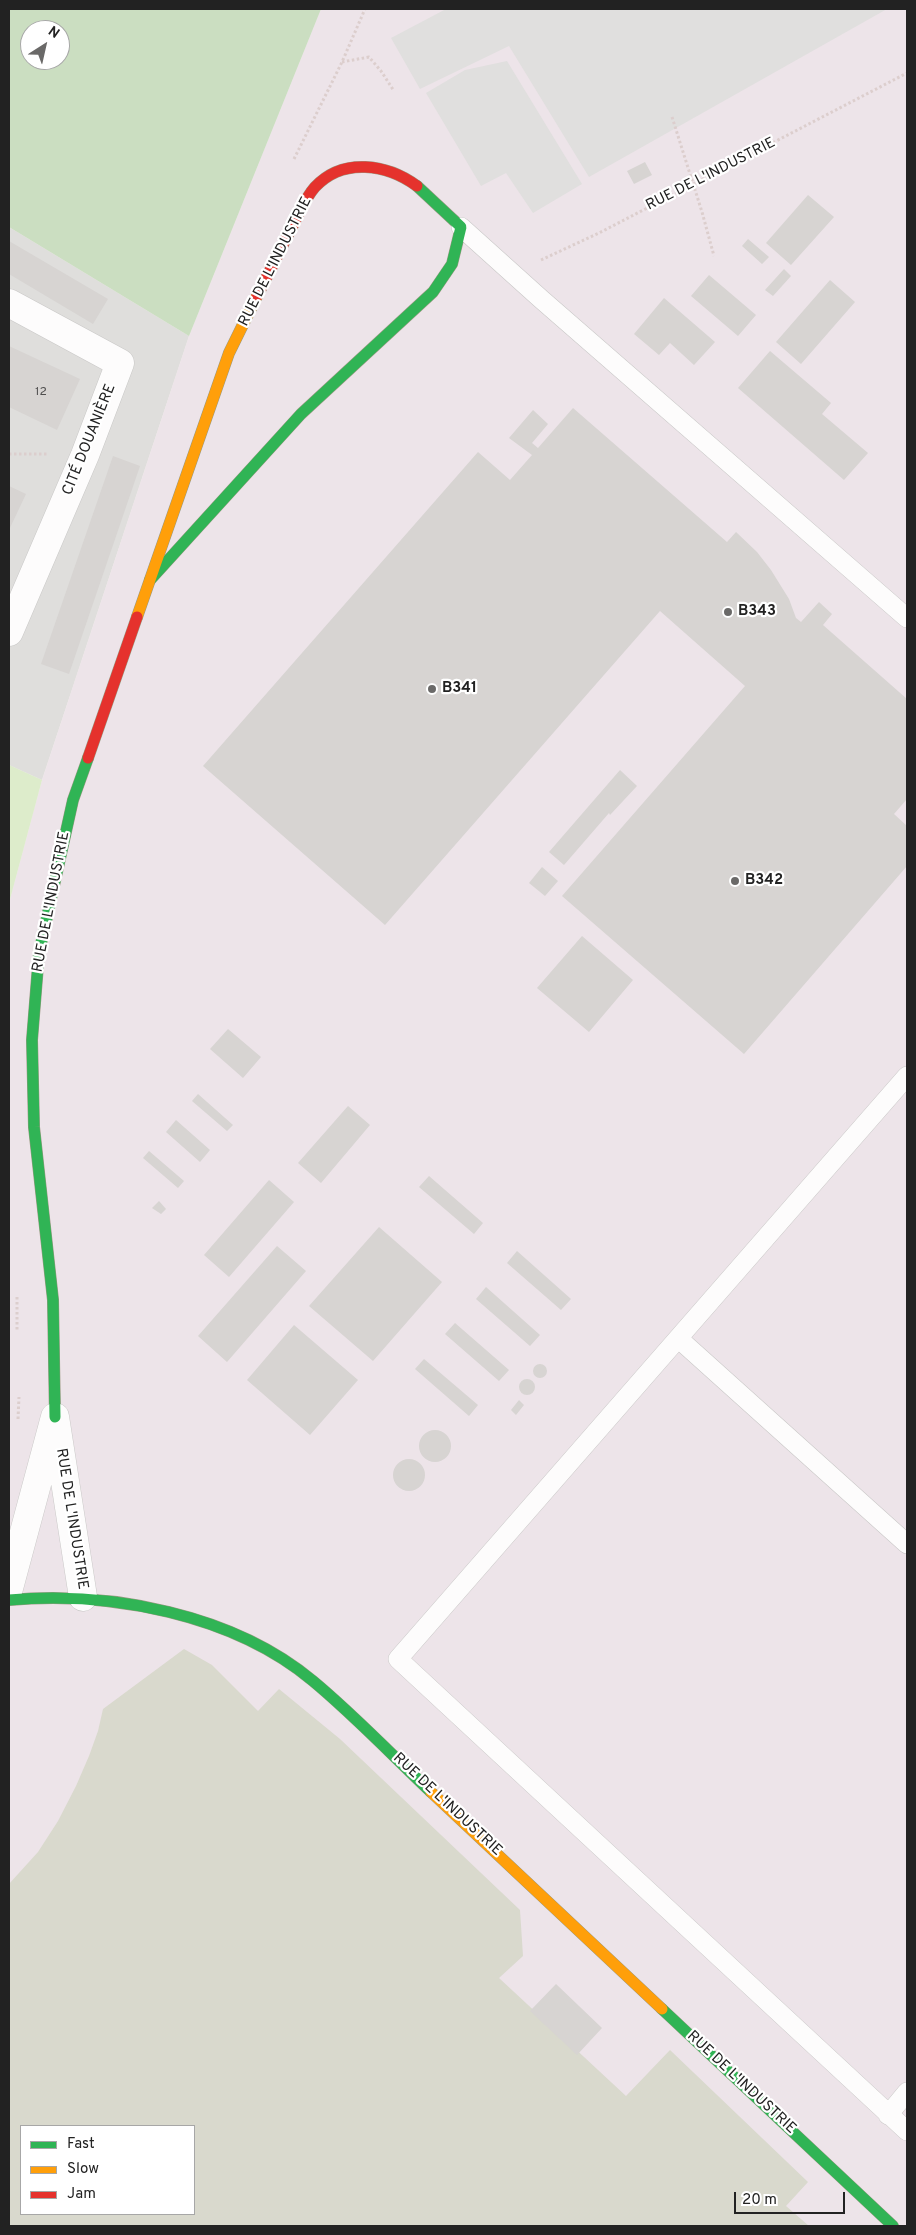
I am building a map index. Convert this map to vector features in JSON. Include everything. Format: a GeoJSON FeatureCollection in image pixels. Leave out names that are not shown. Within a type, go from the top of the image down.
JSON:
{"type":"FeatureCollection","features":[{"type":"Feature","properties":{"kind":"street","name":"RUE DE L'INDUSTRIE"},"geometry":{"type":"LineString","coordinates":[[150,580],[301,414],[433,292],[452,264],[461,227],[433,199],[395,172],[379,167],[356,167],[336,172],[316,186],[304,203],[229,353],[73,800],[39,953],[32,1040],[34,1127],[52,1300],[55,1416],[83,1597],[136,1604],[174,1613],[210,1625],[248,1640],[276,1655],[312,1680],[893,2226]]}},
{"type":"Feature","properties":{"kind":"street","name":"CITÉ DOUANIÈRE"},"geometry":{"type":"LineString","coordinates":[[9,303],[120,363],[85,455],[9,632]]}},
{"type":"Feature","properties":{"kind":"street","name":"RUE DE L'INDUSTRIE"},"geometry":{"type":"LineString","coordinates":[[9,1588],[55,1416]]}},
{"type":"Feature","properties":{"kind":"street"},"geometry":{"type":"LineString","coordinates":[[9,1600],[42,1596],[83,1597]]}},
{"type":"Feature","properties":{"kind":"lane"},"geometry":{"type":"LineString","coordinates":[[461,227],[513,272],[541,300],[907,618]]}},
{"type":"Feature","properties":{"kind":"lane"},"geometry":{"type":"LineString","coordinates":[[907,1076],[398,1659],[907,2131]]}},
{"type":"Feature","properties":{"kind":"lane"},"geometry":{"type":"LineString","coordinates":[[679,1339],[907,1544]]}},
{"type":"Feature","properties":{"kind":"lane"},"geometry":{"type":"LineString","coordinates":[[888,2114],[907,2092]]}},
{"type":"Feature","properties":{"kind":"path"},"geometry":{"type":"LineString","coordinates":[[342,62],[369,57],[394,91]]}},
{"type":"Feature","properties":{"kind":"path","name":"RUE DE L'INDUSTRIE"},"geometry":{"type":"LineString","coordinates":[[513,272],[598,233],[907,73]]}},
{"type":"Feature","properties":{"kind":"path"},"geometry":{"type":"LineString","coordinates":[[672,117],[714,256]]}},
{"type":"Feature","properties":{"kind":"path"},"geometry":{"type":"LineString","coordinates":[[16,1292],[18,1332]]}},
{"type":"Feature","properties":{"kind":"path"},"geometry":{"type":"LineString","coordinates":[[18,1420],[19,1391]]}},
{"type":"Feature","properties":{"kind":"shaded area"},"geometry":{"type":"Polygon","coordinates":[[[321,9],[907,9],[907,2226],[9,2226],[9,903],[42,780],[189,336],[321,9]]]}},
{"type":"Feature","properties":{"kind":"shaded area"},"geometry":{"type":"Polygon","coordinates":[[[446,9],[887,9],[589,177],[509,46],[420,89],[391,38],[446,9]]]}},
{"type":"Feature","properties":{"kind":"shaded area"},"geometry":{"type":"Polygon","coordinates":[[[507,61],[582,184],[533,213],[506,173],[481,186],[426,93],[465,70],[507,61]]]}},
{"type":"Feature","properties":{"kind":"shaded area"},"geometry":{"type":"Polygon","coordinates":[[[9,227],[189,336],[42,780],[9,765],[9,227]]]}},
{"type":"Feature","properties":{"kind":"shaded area"},"geometry":{"type":"Polygon","coordinates":[[[184,1649],[212,1665],[258,1711],[279,1689],[340,1739],[520,1910],[523,1956],[499,1978],[626,2096],[670,2050],[808,2182],[786,2206],[809,2226],[9,2226],[9,1884],[38,1852],[58,1821],[76,1786],[98,1731],[103,1709],[184,1649]]]}},
{"type":"Feature","properties":{"kind":"green space"},"geometry":{"type":"Polygon","coordinates":[[[9,9],[321,9],[189,336],[9,227],[9,9]]]}},
{"type":"Feature","properties":{"kind":"green space"},"geometry":{"type":"Polygon","coordinates":[[[9,765],[42,780],[9,903],[9,765]]]}},
{"type":"Feature","properties":{"kind":"building"},"geometry":{"type":"Polygon","coordinates":[[[645,162],[652,175],[634,184],[627,171],[645,162]]]}},
{"type":"Feature","properties":{"kind":"building"},"geometry":{"type":"Polygon","coordinates":[[[808,195],[834,217],[791,265],[766,243],[808,195]]]}},
{"type":"Feature","properties":{"kind":"building"},"geometry":{"type":"Polygon","coordinates":[[[748,239],[769,257],[762,264],[742,246],[748,239]]]}},
{"type":"Feature","properties":{"kind":"building"},"geometry":{"type":"Polygon","coordinates":[[[9,241],[108,299],[93,324],[9,274],[9,241]]]}},
{"type":"Feature","properties":{"kind":"building"},"geometry":{"type":"Polygon","coordinates":[[[784,269],[791,276],[773,296],[765,290],[784,269]]]}},
{"type":"Feature","properties":{"kind":"building"},"geometry":{"type":"Polygon","coordinates":[[[709,275],[756,315],[738,336],[691,296],[709,275]]]}},
{"type":"Feature","properties":{"kind":"building"},"geometry":{"type":"Polygon","coordinates":[[[830,280],[855,302],[801,364],[776,342],[830,280]]]}},
{"type":"Feature","properties":{"kind":"building"},"geometry":{"type":"Polygon","coordinates":[[[664,298],[715,342],[694,365],[670,343],[659,355],[634,334],[664,298]]]}},
{"type":"Feature","properties":{"kind":"building"},"geometry":{"type":"Polygon","coordinates":[[[9,346],[80,379],[57,430],[9,407],[9,346]]]}},
{"type":"Feature","properties":{"kind":"building"},"geometry":{"type":"Polygon","coordinates":[[[770,351],[831,403],[822,414],[868,453],[844,480],[738,388],[770,351]]]}},
{"type":"Feature","properties":{"kind":"building"},"geometry":{"type":"Polygon","coordinates":[[[573,408],[727,542],[736,532],[757,552],[771,570],[789,599],[796,618],[801,622],[819,602],[832,614],[823,625],[907,699],[907,799],[894,814],[907,826],[907,866],[744,1054],[562,896],[745,686],[660,611],[385,925],[203,766],[478,452],[510,480],[532,455],[509,438],[533,410],[548,424],[532,443],[538,448],[573,408]]]}},
{"type":"Feature","properties":{"kind":"building"},"geometry":{"type":"Polygon","coordinates":[[[113,456],[140,466],[69,674],[41,664],[113,456]]]}},
{"type":"Feature","properties":{"kind":"building"},"geometry":{"type":"Polygon","coordinates":[[[9,486],[26,494],[9,530],[9,486]]]}},
{"type":"Feature","properties":{"kind":"building"},"geometry":{"type":"Polygon","coordinates":[[[620,770],[637,786],[610,815],[609,813],[564,865],[549,852],[620,770]]]}},
{"type":"Feature","properties":{"kind":"building"},"geometry":{"type":"Polygon","coordinates":[[[542,867],[558,881],[545,896],[529,883],[542,867]]]}},
{"type":"Feature","properties":{"kind":"building"},"geometry":{"type":"Polygon","coordinates":[[[582,936],[633,980],[589,1032],[537,988],[582,936]]]}},
{"type":"Feature","properties":{"kind":"building"},"geometry":{"type":"Polygon","coordinates":[[[228,1029],[261,1057],[243,1078],[210,1049],[228,1029]]]}},
{"type":"Feature","properties":{"kind":"building"},"geometry":{"type":"Polygon","coordinates":[[[198,1094],[233,1125],[227,1131],[192,1101],[198,1094]]]}},
{"type":"Feature","properties":{"kind":"building"},"geometry":{"type":"Polygon","coordinates":[[[348,1106],[370,1125],[321,1183],[298,1163],[348,1106]]]}},
{"type":"Feature","properties":{"kind":"building"},"geometry":{"type":"Polygon","coordinates":[[[176,1120],[210,1150],[200,1162],[166,1132],[176,1120]]]}},
{"type":"Feature","properties":{"kind":"building"},"geometry":{"type":"Polygon","coordinates":[[[149,1151],[184,1181],[178,1188],[143,1158],[149,1151]]]}},
{"type":"Feature","properties":{"kind":"building"},"geometry":{"type":"Polygon","coordinates":[[[429,1176],[483,1223],[474,1234],[419,1187],[429,1176]]]}},
{"type":"Feature","properties":{"kind":"building"},"geometry":{"type":"Polygon","coordinates":[[[269,1180],[294,1202],[229,1277],[204,1255],[269,1180]]]}},
{"type":"Feature","properties":{"kind":"building"},"geometry":{"type":"Polygon","coordinates":[[[159,1201],[166,1209],[161,1214],[152,1208],[159,1201]]]}},
{"type":"Feature","properties":{"kind":"building"},"geometry":{"type":"Polygon","coordinates":[[[379,1227],[442,1282],[373,1361],[309,1306],[379,1227]]]}},
{"type":"Feature","properties":{"kind":"building"},"geometry":{"type":"Polygon","coordinates":[[[277,1246],[306,1271],[227,1362],[198,1336],[277,1246]]]}},
{"type":"Feature","properties":{"kind":"building"},"geometry":{"type":"Polygon","coordinates":[[[517,1251],[571,1299],[561,1310],[507,1263],[517,1251]]]}},
{"type":"Feature","properties":{"kind":"building"},"geometry":{"type":"Polygon","coordinates":[[[486,1287],[540,1335],[530,1346],[476,1299],[486,1287]]]}},
{"type":"Feature","properties":{"kind":"building"},"geometry":{"type":"Polygon","coordinates":[[[455,1323],[509,1370],[499,1381],[445,1334],[455,1323]]]}},
{"type":"Feature","properties":{"kind":"building"},"geometry":{"type":"Polygon","coordinates":[[[294,1325],[358,1380],[310,1435],[247,1380],[294,1325]]]}},
{"type":"Feature","properties":{"kind":"building"},"geometry":{"type":"Polygon","coordinates":[[[424,1359],[478,1405],[469,1416],[415,1369],[424,1359]]]}},
{"type":"Feature","properties":{"kind":"building"},"geometry":{"type":"Polygon","coordinates":[[[537,1364],[543,1364],[547,1371],[543,1378],[537,1378],[533,1374],[533,1368],[537,1364]]]}},
{"type":"Feature","properties":{"kind":"building"},"geometry":{"type":"Polygon","coordinates":[[[527,1379],[535,1387],[527,1395],[519,1387],[527,1379]]]}},
{"type":"Feature","properties":{"kind":"building"},"geometry":{"type":"Polygon","coordinates":[[[519,1400],[524,1405],[516,1415],[511,1410],[519,1400]]]}},
{"type":"Feature","properties":{"kind":"building"},"geometry":{"type":"Polygon","coordinates":[[[435,1430],[441,1431],[446,1435],[450,1440],[450,1452],[446,1457],[441,1461],[435,1462],[429,1461],[424,1457],[420,1452],[419,1446],[420,1440],[424,1435],[429,1431],[435,1430]]]}},
{"type":"Feature","properties":{"kind":"building"},"geometry":{"type":"Polygon","coordinates":[[[409,1459],[415,1460],[420,1464],[424,1469],[424,1481],[420,1486],[415,1490],[409,1491],[403,1490],[398,1486],[394,1481],[393,1475],[394,1469],[398,1464],[403,1460],[409,1459]]]}},
{"type":"Feature","properties":{"kind":"building"},"geometry":{"type":"Polygon","coordinates":[[[556,1984],[602,2028],[577,2055],[530,2011],[556,1984]]]}},
{"type":"Feature","properties":{"kind":"traffic: fast"},"geometry":{"type":"LineString","coordinates":[[150,580],[301,414],[433,292],[452,264],[461,227],[417,186]]}},
{"type":"Feature","properties":{"kind":"traffic: fast"},"geometry":{"type":"LineString","coordinates":[[55,1417],[53,1300],[34,1127],[32,1040],[39,953],[73,800],[88,758]]}},
{"type":"Feature","properties":{"kind":"traffic: fast"},"geometry":{"type":"LineString","coordinates":[[9,1600],[48,1598],[88,1599],[128,1604],[169,1612],[208,1624],[246,1639],[281,1658],[313,1681],[358,1721],[431,1792]]}},
{"type":"Feature","properties":{"kind":"traffic: fast"},"geometry":{"type":"LineString","coordinates":[[662,2009],[893,2226]]}},
{"type":"Feature","properties":{"kind":"traffic: slow"},"geometry":{"type":"LineString","coordinates":[[137,617],[229,353],[257,296]]}},
{"type":"Feature","properties":{"kind":"traffic: slow"},"geometry":{"type":"LineString","coordinates":[[431,1792],[662,2009]]}},
{"type":"Feature","properties":{"kind":"traffic: jam"},"geometry":{"type":"LineString","coordinates":[[257,296],[305,201],[311,191],[326,177],[339,171],[365,167],[392,173],[405,178],[417,186]]}},
{"type":"Feature","properties":{"kind":"traffic: jam"},"geometry":{"type":"LineString","coordinates":[[88,758],[137,617]]}},
{"type":"Feature","properties":{"kind":"place","name":"B343"},"geometry":{"type":"Point","coordinates":[728,612]}},
{"type":"Feature","properties":{"kind":"place","name":"B341"},"geometry":{"type":"Point","coordinates":[432,689]}},
{"type":"Feature","properties":{"kind":"place","name":"B342"},"geometry":{"type":"Point","coordinates":[735,881]}}]}
